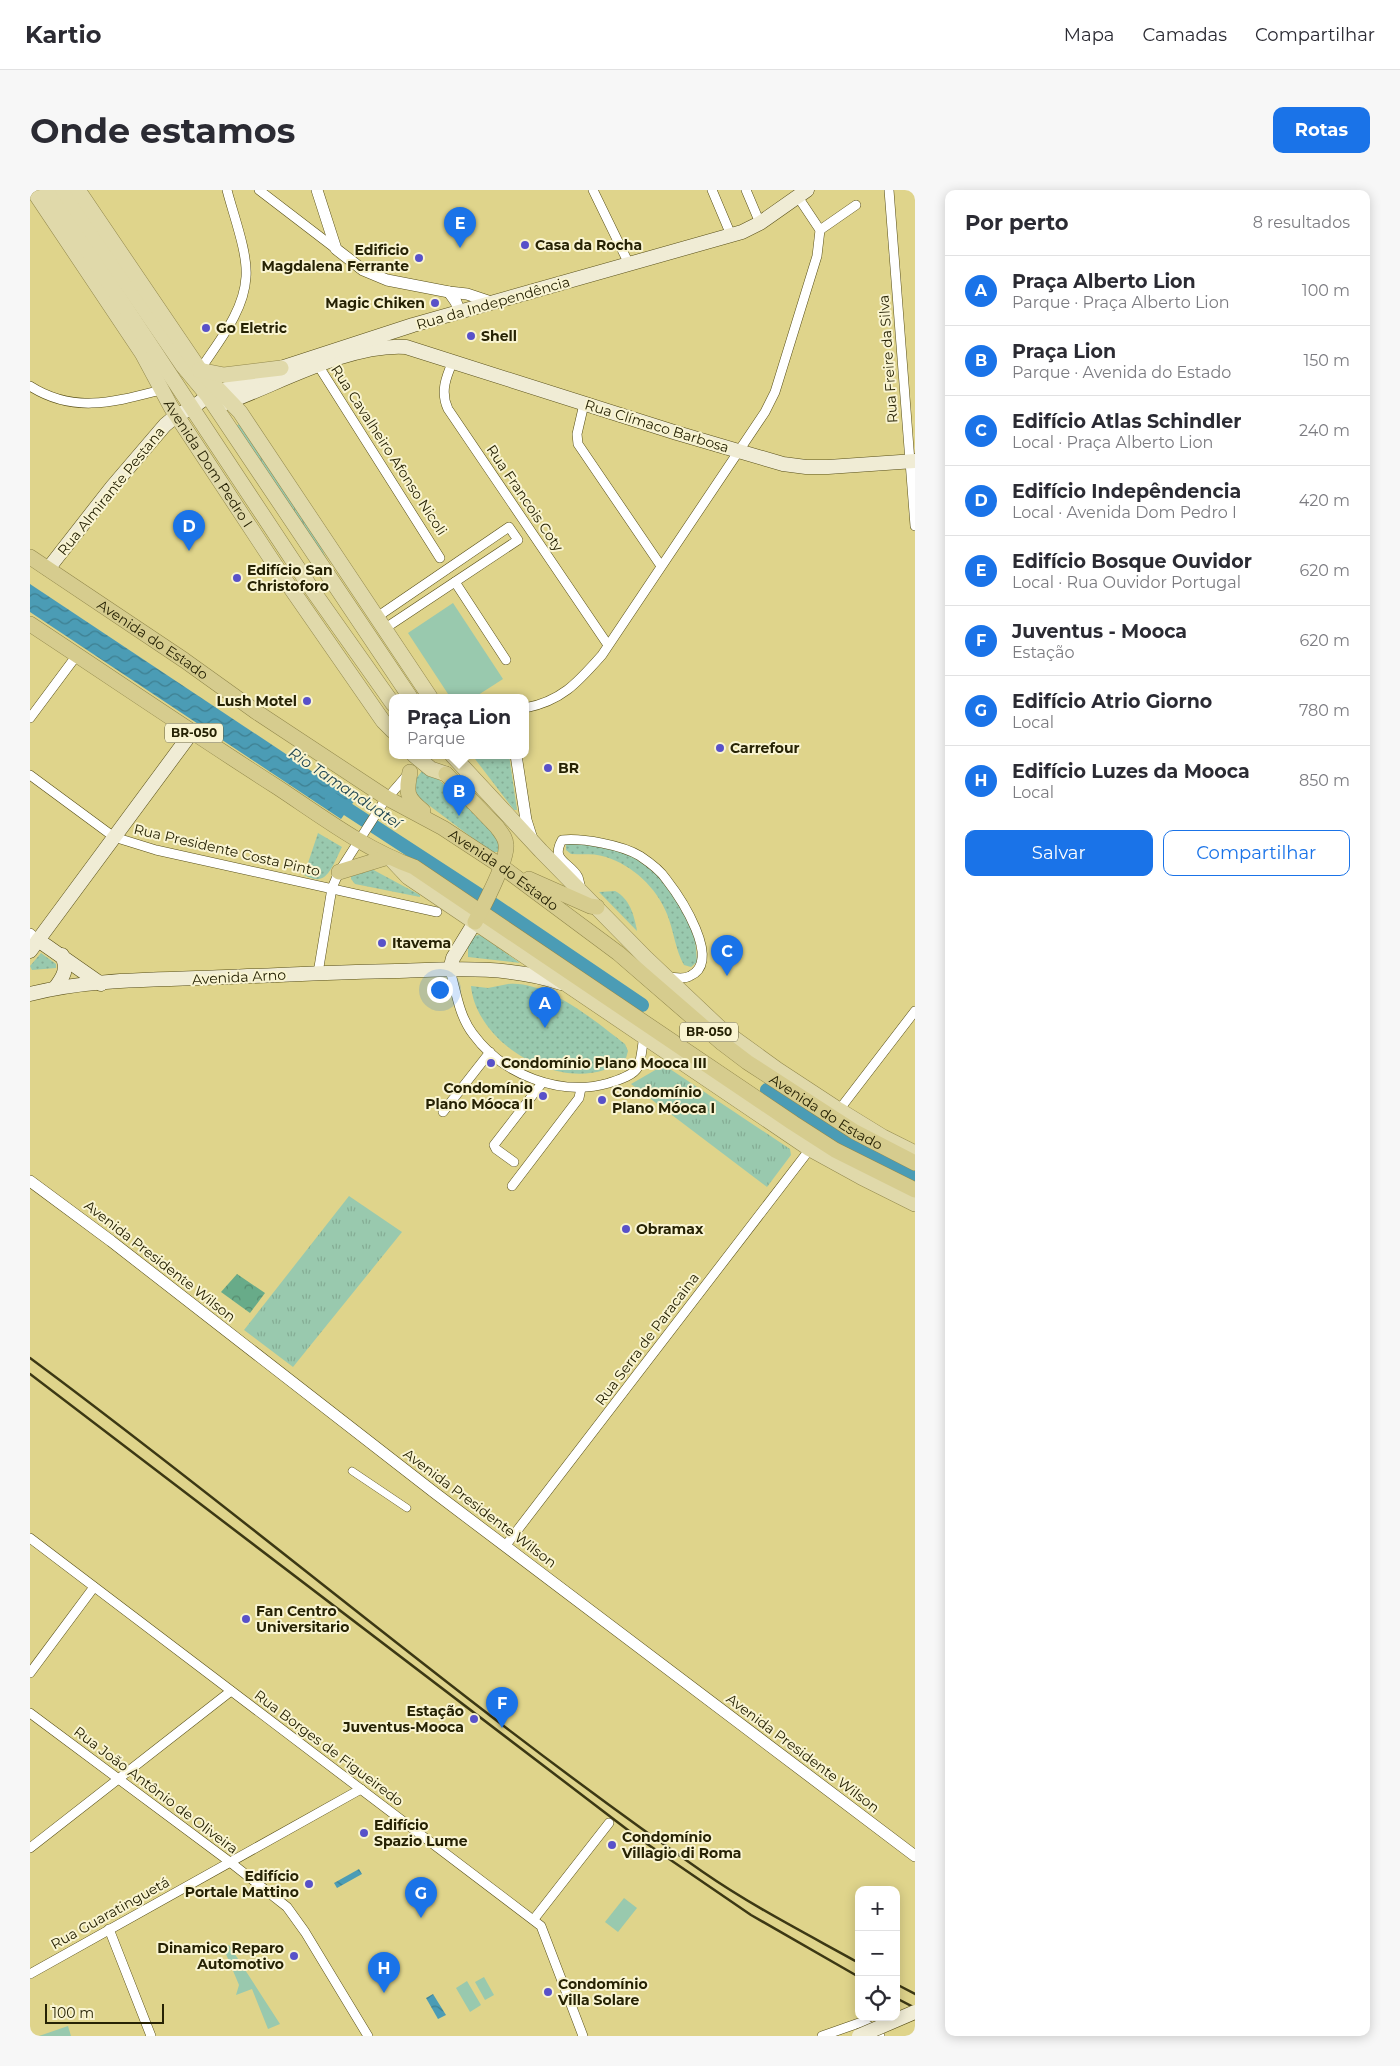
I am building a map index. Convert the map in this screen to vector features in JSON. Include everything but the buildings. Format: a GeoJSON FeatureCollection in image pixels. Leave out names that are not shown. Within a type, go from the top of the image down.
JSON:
{"type":"FeatureCollection","features":[{"type":"Feature","properties":{"kind":"highway","name":"Avenida do Estado"},"geometry":{"type":"LineString","coordinates":[[30,557],[184,660],[385,801],[443,828],[502,866],[618,953],[709,1033],[747,1062],[855,1132],[915,1163]]}},
{"type":"Feature","properties":{"kind":"highway","name":"Avenida do Estado"},"geometry":{"type":"LineString","coordinates":[[30,624],[192,732],[361,837],[389,858],[414,867],[478,917],[835,1150],[915,1190]]}},
{"type":"Feature","properties":{"kind":"highway"},"geometry":{"type":"LineString","coordinates":[[420,760],[406,789],[411,801],[443,828]]}},
{"type":"Feature","properties":{"kind":"highway"},"geometry":{"type":"LineString","coordinates":[[446,774],[497,827],[504,837],[506,849],[502,866],[478,917]]}},
{"type":"Feature","properties":{"kind":"highway"},"geometry":{"type":"LineString","coordinates":[[339,872],[389,858]]}},
{"type":"Feature","properties":{"kind":"highway"},"geometry":{"type":"LineString","coordinates":[[518,879],[528,879],[590,906],[597,907]]}},
{"type":"Feature","properties":{"kind":"main road","name":"Avenida Dom Pedro I"},"geometry":{"type":"LineString","coordinates":[[33,190],[142,354],[161,390],[281,574],[389,726]]}},
{"type":"Feature","properties":{"kind":"main road","name":"Avenida Dom Pedro I"},"geometry":{"type":"LineString","coordinates":[[48,190],[325,609],[389,699]]}},
{"type":"Feature","properties":{"kind":"main road"},"geometry":{"type":"LineString","coordinates":[[63,190],[183,366],[218,399],[240,412],[428,694]]}},
{"type":"Feature","properties":{"kind":"main road"},"geometry":{"type":"LineString","coordinates":[[78,190],[200,370],[333,584],[408,694]]}},
{"type":"Feature","properties":{"kind":"main road","name":"Rua da Independência"},"geometry":{"type":"LineString","coordinates":[[218,399],[413,325],[742,232],[760,223],[802,193]]}},
{"type":"Feature","properties":{"kind":"main road"},"geometry":{"type":"LineString","coordinates":[[406,347],[405,338],[413,325]]}},
{"type":"Feature","properties":{"kind":"main road","name":"Rua da Independência"},"geometry":{"type":"LineString","coordinates":[[218,399],[281,368],[386,346],[406,347]]}},
{"type":"Feature","properties":{"kind":"main road","name":"Rua Clímaco Barbosa"},"geometry":{"type":"LineString","coordinates":[[406,347],[453,360],[737,452],[784,464],[806,467],[913,462]]}},
{"type":"Feature","properties":{"kind":"main road"},"geometry":{"type":"LineString","coordinates":[[183,366],[224,375],[281,368]]}},
{"type":"Feature","properties":{"kind":"main road"},"geometry":{"type":"LineString","coordinates":[[177,415],[218,399]]}},
{"type":"Feature","properties":{"kind":"main road","name":"Rua Almirante Pestana"},"geometry":{"type":"LineString","coordinates":[[48,569],[118,480],[165,425],[177,415]]}},
{"type":"Feature","properties":{"kind":"main road"},"geometry":{"type":"LineString","coordinates":[[327,542],[334,575],[333,584]]}},
{"type":"Feature","properties":{"kind":"main road"},"geometry":{"type":"LineString","coordinates":[[281,574],[311,588]]}},
{"type":"Feature","properties":{"kind":"main road"},"geometry":{"type":"LineString","coordinates":[[325,609],[350,627],[366,633]]}},
{"type":"Feature","properties":{"kind":"main road"},"geometry":{"type":"LineString","coordinates":[[366,633],[381,623]]}},
{"type":"Feature","properties":{"kind":"main road"},"geometry":{"type":"LineString","coordinates":[[366,633],[375,680]]}},
{"type":"Feature","properties":{"kind":"main road"},"geometry":{"type":"LineString","coordinates":[[100,984],[62,955],[33,941],[192,732]]}},
{"type":"Feature","properties":{"kind":"main road"},"geometry":{"type":"LineString","coordinates":[[420,760],[446,774],[454,759]]}},
{"type":"Feature","properties":{"kind":"main road","name":"Avenida do Estado"},"geometry":{"type":"LineString","coordinates":[[459,759],[497,804],[666,977],[720,1028],[744,1047],[839,1110],[883,1137],[915,1153]]}},
{"type":"Feature","properties":{"kind":"main road"},"geometry":{"type":"LineString","coordinates":[[450,970],[453,958],[478,917]]}},
{"type":"Feature","properties":{"kind":"main road","name":"Avenida do Estado"},"geometry":{"type":"LineString","coordinates":[[478,917],[567,985],[810,1149],[861,1178],[915,1204]]}},
{"type":"Feature","properties":{"kind":"main road"},"geometry":{"type":"LineString","coordinates":[[55,988],[65,972],[65,963],[62,955]]}},
{"type":"Feature","properties":{"kind":"main road","name":"Avenida Arno"},"geometry":{"type":"LineString","coordinates":[[30,994],[55,988],[100,984],[318,973],[450,970],[507,970],[539,976],[567,985]]}},
{"type":"Feature","properties":{"kind":"main road"},"geometry":{"type":"LineString","coordinates":[[862,2030],[915,2012]]}},
{"type":"Feature","properties":{"kind":"street"},"geometry":{"type":"LineString","coordinates":[[200,370],[234,317],[246,278],[243,253],[227,190]]}},
{"type":"Feature","properties":{"kind":"street"},"geometry":{"type":"LineString","coordinates":[[259,190],[363,270],[374,276],[467,294],[494,303]]}},
{"type":"Feature","properties":{"kind":"street"},"geometry":{"type":"LineString","coordinates":[[317,190],[336,249]]}},
{"type":"Feature","properties":{"kind":"street"},"geometry":{"type":"LineString","coordinates":[[593,190],[629,264]]}},
{"type":"Feature","properties":{"kind":"street"},"geometry":{"type":"LineString","coordinates":[[712,190],[731,235]]}},
{"type":"Feature","properties":{"kind":"street"},"geometry":{"type":"LineString","coordinates":[[746,190],[760,223]]}},
{"type":"Feature","properties":{"kind":"street","name":"Rua Freire da Silva"},"geometry":{"type":"LineString","coordinates":[[889,190],[913,462],[915,526]]}},
{"type":"Feature","properties":{"kind":"street"},"geometry":{"type":"LineString","coordinates":[[529,707],[551,700],[576,684],[608,645],[765,412],[775,392],[816,256],[820,230],[802,193]]}},
{"type":"Feature","properties":{"kind":"street"},"geometry":{"type":"LineString","coordinates":[[820,230],[856,205]]}},
{"type":"Feature","properties":{"kind":"street"},"geometry":{"type":"LineString","coordinates":[[449,292],[456,302],[460,313]]}},
{"type":"Feature","properties":{"kind":"street","name":"Rua Francois Coty"},"geometry":{"type":"LineString","coordinates":[[453,360],[444,389],[444,401],[448,409],[608,645]]}},
{"type":"Feature","properties":{"kind":"street","name":"Rua Cavalheiro Afonso Nicoli"},"geometry":{"type":"LineString","coordinates":[[315,361],[440,558]]}},
{"type":"Feature","properties":{"kind":"street"},"geometry":{"type":"LineString","coordinates":[[30,386],[46,396],[66,402],[84,404],[108,402],[161,390]]}},
{"type":"Feature","properties":{"kind":"street"},"geometry":{"type":"LineString","coordinates":[[584,404],[578,427],[578,444],[661,566]]}},
{"type":"Feature","properties":{"kind":"street"},"geometry":{"type":"LineString","coordinates":[[509,527],[518,540],[444,589],[381,623],[436,577],[509,527]]}},
{"type":"Feature","properties":{"kind":"street"},"geometry":{"type":"LineString","coordinates":[[462,559],[471,572]]}},
{"type":"Feature","properties":{"kind":"street"},"geometry":{"type":"LineString","coordinates":[[436,577],[444,589]]}},
{"type":"Feature","properties":{"kind":"street"},"geometry":{"type":"LineString","coordinates":[[455,582],[506,660]]}},
{"type":"Feature","properties":{"kind":"street"},"geometry":{"type":"LineString","coordinates":[[30,718],[77,655]]}},
{"type":"Feature","properties":{"kind":"street"},"geometry":{"type":"LineString","coordinates":[[517,759],[524,813],[533,841]]}},
{"type":"Feature","properties":{"kind":"street"},"geometry":{"type":"LineString","coordinates":[[318,973],[332,888],[339,872],[385,801],[420,760]]}},
{"type":"Feature","properties":{"kind":"street","name":"Rua Presidente Costa Pinto"},"geometry":{"type":"LineString","coordinates":[[30,775],[114,837],[156,850],[437,912]]}},
{"type":"Feature","properties":{"kind":"street"},"geometry":{"type":"LineString","coordinates":[[581,889],[578,876],[559,857],[557,850],[562,840],[572,839],[624,848],[640,856],[666,878],[695,923],[703,954],[698,970],[691,976],[684,978],[666,977]]}},
{"type":"Feature","properties":{"kind":"street"},"geometry":{"type":"LineString","coordinates":[[450,970],[462,1014],[473,1034],[490,1052],[512,1069],[542,1083],[560,1087],[581,1088],[604,1085],[631,1074],[638,1067],[644,1036]]}},
{"type":"Feature","properties":{"kind":"street"},"geometry":{"type":"LineString","coordinates":[[839,1110],[915,1012]]}},
{"type":"Feature","properties":{"kind":"street"},"geometry":{"type":"LineString","coordinates":[[443,1112],[490,1052]]}},
{"type":"Feature","properties":{"kind":"street"},"geometry":{"type":"LineString","coordinates":[[514,1162],[496,1149],[494,1145],[542,1083]]}},
{"type":"Feature","properties":{"kind":"street"},"geometry":{"type":"LineString","coordinates":[[512,1186],[579,1098],[581,1088]]}},
{"type":"Feature","properties":{"kind":"street","name":"Rua Serra de Paracaina"},"geometry":{"type":"LineString","coordinates":[[506,1545],[810,1149]]}},
{"type":"Feature","properties":{"kind":"street","name":"Avenida Presidente Wilson"},"geometry":{"type":"LineString","coordinates":[[30,1181],[126,1253],[435,1493],[915,1856]]}},
{"type":"Feature","properties":{"kind":"street"},"geometry":{"type":"LineString","coordinates":[[352,1470],[407,1508]]}},
{"type":"Feature","properties":{"kind":"street","name":"Rua Borges de Figueiredo"},"geometry":{"type":"LineString","coordinates":[[30,1538],[534,1919],[544,1930],[583,2036]]}},
{"type":"Feature","properties":{"kind":"street"},"geometry":{"type":"LineString","coordinates":[[30,1673],[94,1587]]}},
{"type":"Feature","properties":{"kind":"street"},"geometry":{"type":"LineString","coordinates":[[30,1848],[231,1691]]}},
{"type":"Feature","properties":{"kind":"street","name":"Rua João Antônio de Oliveira"},"geometry":{"type":"LineString","coordinates":[[30,1713],[230,1862],[287,1907],[305,1932],[368,2036]]}},
{"type":"Feature","properties":{"kind":"street","name":"Rua Guaratinguetá"},"geometry":{"type":"LineString","coordinates":[[30,1974],[361,1789]]}},
{"type":"Feature","properties":{"kind":"street"},"geometry":{"type":"LineString","coordinates":[[534,1919],[609,1823]]}},
{"type":"Feature","properties":{"kind":"street"},"geometry":{"type":"LineString","coordinates":[[109,1929],[151,2036]]}},
{"type":"Feature","properties":{"kind":"street"},"geometry":{"type":"LineString","coordinates":[[822,2036],[850,2025],[880,2036]]}},
{"type":"Feature","properties":{"kind":"green space"},"geometry":{"type":"Polygon","coordinates":[[[239,424],[319,543],[328,562],[236,426],[239,424]]]}},
{"type":"Feature","properties":{"kind":"green space"},"geometry":{"type":"Polygon","coordinates":[[[453,603],[503,679],[480,694],[448,694],[408,633],[453,603]]]}},
{"type":"Feature","properties":{"kind":"green space"},"geometry":{"type":"Polygon","coordinates":[[[475,759],[510,759],[517,810],[514,810],[475,759]]]}},
{"type":"Feature","properties":{"kind":"green space"},"geometry":{"type":"Polygon","coordinates":[[[422,771],[431,772],[497,836],[500,842],[498,852],[491,852],[414,794],[412,784],[422,771]]]}},
{"type":"Feature","properties":{"kind":"green space"},"geometry":{"type":"Polygon","coordinates":[[[318,833],[342,847],[327,875],[317,879],[304,875],[318,833]]]}},
{"type":"Feature","properties":{"kind":"green space"},"geometry":{"type":"Polygon","coordinates":[[[566,843],[608,847],[626,854],[658,876],[683,908],[692,928],[697,962],[691,967],[684,965],[663,904],[643,879],[625,866],[606,857],[571,854],[566,850],[566,843]]]}},
{"type":"Feature","properties":{"kind":"green space"},"geometry":{"type":"Polygon","coordinates":[[[368,867],[420,895],[420,897],[355,884],[351,879],[351,874],[368,867]]]}},
{"type":"Feature","properties":{"kind":"green space"},"geometry":{"type":"Polygon","coordinates":[[[615,891],[628,903],[633,913],[637,931],[599,892],[615,891]]]}},
{"type":"Feature","properties":{"kind":"green space"},"geometry":{"type":"Polygon","coordinates":[[[479,935],[520,963],[468,957],[468,944],[474,936],[479,935]]]}},
{"type":"Feature","properties":{"kind":"green space"},"geometry":{"type":"Polygon","coordinates":[[[41,953],[56,964],[56,968],[32,970],[30,966],[41,953]]]}},
{"type":"Feature","properties":{"kind":"green space"},"geometry":{"type":"Polygon","coordinates":[[[508,984],[523,984],[539,988],[570,1004],[625,1044],[628,1051],[626,1058],[605,1070],[581,1074],[556,1071],[531,1062],[509,1048],[490,1030],[477,1009],[471,986],[488,988],[508,984]]]}},
{"type":"Feature","properties":{"kind":"green space"},"geometry":{"type":"Polygon","coordinates":[[[664,1065],[790,1149],[791,1155],[767,1187],[631,1084],[664,1065]]]}},
{"type":"Feature","properties":{"kind":"green space"},"geometry":{"type":"Polygon","coordinates":[[[349,1196],[402,1232],[293,1367],[244,1330],[349,1196]]]}},
{"type":"Feature","properties":{"kind":"green space"},"geometry":{"type":"Polygon","coordinates":[[[237,1274],[265,1293],[250,1313],[221,1292],[237,1274]]]}},
{"type":"Feature","properties":{"kind":"green space"},"geometry":{"type":"Polygon","coordinates":[[[624,1898],[637,1908],[618,1932],[605,1922],[624,1898]]]}},
{"type":"Feature","properties":{"kind":"green space"},"geometry":{"type":"Polygon","coordinates":[[[229,1945],[280,2024],[268,2029],[252,1989],[236,1995],[239,1985],[223,1947],[229,1945]]]}},
{"type":"Feature","properties":{"kind":"green space"},"geometry":{"type":"Polygon","coordinates":[[[484,1977],[494,1995],[485,2000],[475,1982],[484,1977]]]}},
{"type":"Feature","properties":{"kind":"green space"},"geometry":{"type":"Polygon","coordinates":[[[467,1981],[481,2005],[470,2012],[456,1988],[467,1981]]]}},
{"type":"Feature","properties":{"kind":"green space"},"geometry":{"type":"Polygon","coordinates":[[[68,2026],[71,2036],[39,2036],[68,2026]]]}},
{"type":"Feature","properties":{"kind":"water","name":"Rio Tamanduateí"},"geometry":{"type":"Polygon","coordinates":[[[30,584],[355,800],[341,819],[30,612],[30,584]]]}},
{"type":"Feature","properties":{"kind":"water"},"geometry":{"type":"Polygon","coordinates":[[[359,1869],[362,1874],[337,1888],[334,1883],[359,1869]]]}},
{"type":"Feature","properties":{"kind":"water"},"geometry":{"type":"Polygon","coordinates":[[[433,1994],[446,2015],[438,2019],[426,1998],[433,1994]]]}},
{"type":"Feature","properties":{"kind":"waterway","name":"Rio Tamanduateí"},"geometry":{"type":"LineString","coordinates":[[332,799],[484,898],[642,1005]]}},
{"type":"Feature","properties":{"kind":"waterway","name":"Rio Tamanduateí"},"geometry":{"type":"LineString","coordinates":[[767,1090],[827,1131],[915,1177]]}},
{"type":"Feature","properties":{"kind":"railway"},"geometry":{"type":"LineString","coordinates":[[30,1358],[115,1422],[448,1683],[617,1811],[703,1872],[741,1896],[855,1961]]}},
{"type":"Feature","properties":{"kind":"railway"},"geometry":{"type":"LineString","coordinates":[[30,1374],[637,1837],[751,1915],[857,1976]]}},
{"type":"Feature","properties":{"kind":"railway"},"geometry":{"type":"LineString","coordinates":[[900,1986],[915,1994]]}},
{"type":"Feature","properties":{"kind":"railway"},"geometry":{"type":"LineString","coordinates":[[900,2000],[915,2008]]}},
{"type":"Feature","properties":{"kind":"place","name":"Casa da Rocha"},"geometry":{"type":"Point","coordinates":[525,245]}},
{"type":"Feature","properties":{"kind":"place","name":"Edifício Bosque Ouvidor"},"geometry":{"type":"Point","coordinates":[460,248]}},
{"type":"Feature","properties":{"kind":"place","name":"Edificio Magdalena Ferrante"},"geometry":{"type":"Point","coordinates":[419,258]}},
{"type":"Feature","properties":{"kind":"place","name":"Magic Chiken"},"geometry":{"type":"Point","coordinates":[435,303]}},
{"type":"Feature","properties":{"kind":"place","name":"Go Eletric"},"geometry":{"type":"Point","coordinates":[206,328]}},
{"type":"Feature","properties":{"kind":"place","name":"Shell"},"geometry":{"type":"Point","coordinates":[471,336]}},
{"type":"Feature","properties":{"kind":"place","name":"Edifício Indepêndencia"},"geometry":{"type":"Point","coordinates":[189,551]}},
{"type":"Feature","properties":{"kind":"place","name":"Edifício San Christoforo"},"geometry":{"type":"Point","coordinates":[237,578]}},
{"type":"Feature","properties":{"kind":"place","name":"Lush Motel"},"geometry":{"type":"Point","coordinates":[307,701]}},
{"type":"Feature","properties":{"kind":"place","name":"Carrefour"},"geometry":{"type":"Point","coordinates":[720,748]}},
{"type":"Feature","properties":{"kind":"place","name":"BR"},"geometry":{"type":"Point","coordinates":[548,768]}},
{"type":"Feature","properties":{"kind":"place","name":"Praça Lion"},"geometry":{"type":"Point","coordinates":[459,816]}},
{"type":"Feature","properties":{"kind":"place","name":"Itavema"},"geometry":{"type":"Point","coordinates":[382,943]}},
{"type":"Feature","properties":{"kind":"place","name":"Edifício Atlas Schindler"},"geometry":{"type":"Point","coordinates":[727,976]}},
{"type":"Feature","properties":{"kind":"place","name":"Praça Alberto Lion"},"geometry":{"type":"Point","coordinates":[545,1028]}},
{"type":"Feature","properties":{"kind":"place","name":"Condomínio Plano Mooca III"},"geometry":{"type":"Point","coordinates":[491,1063]}},
{"type":"Feature","properties":{"kind":"place","name":"Condomínio Plano Móoca II"},"geometry":{"type":"Point","coordinates":[543,1096]}},
{"type":"Feature","properties":{"kind":"place","name":"Condomínio Plano Móoca I"},"geometry":{"type":"Point","coordinates":[602,1100]}},
{"type":"Feature","properties":{"kind":"place","name":"Obramax"},"geometry":{"type":"Point","coordinates":[626,1229]}},
{"type":"Feature","properties":{"kind":"place","name":"Fan Centro Universitario"},"geometry":{"type":"Point","coordinates":[246,1619]}},
{"type":"Feature","properties":{"kind":"place","name":"Estação Juventus-Mooca"},"geometry":{"type":"Point","coordinates":[474,1719]}},
{"type":"Feature","properties":{"kind":"place","name":"Juventus - Mooca"},"geometry":{"type":"Point","coordinates":[502,1728]}},
{"type":"Feature","properties":{"kind":"place","name":"Edifício Spazio Lume"},"geometry":{"type":"Point","coordinates":[364,1833]}},
{"type":"Feature","properties":{"kind":"place","name":"Condomínio Villagio di Roma"},"geometry":{"type":"Point","coordinates":[612,1845]}},
{"type":"Feature","properties":{"kind":"place","name":"Edifício Portale Mattino"},"geometry":{"type":"Point","coordinates":[309,1884]}},
{"type":"Feature","properties":{"kind":"place","name":"Edifício Atrio Giorno"},"geometry":{"type":"Point","coordinates":[421,1918]}},
{"type":"Feature","properties":{"kind":"place","name":"Dinamico Reparo Automotivo"},"geometry":{"type":"Point","coordinates":[294,1956]}},
{"type":"Feature","properties":{"kind":"place","name":"Condomínio Villa Solare"},"geometry":{"type":"Point","coordinates":[548,1992]}},
{"type":"Feature","properties":{"kind":"place","name":"Edifício Luzes da Mooca"},"geometry":{"type":"Point","coordinates":[384,1993]}}]}
